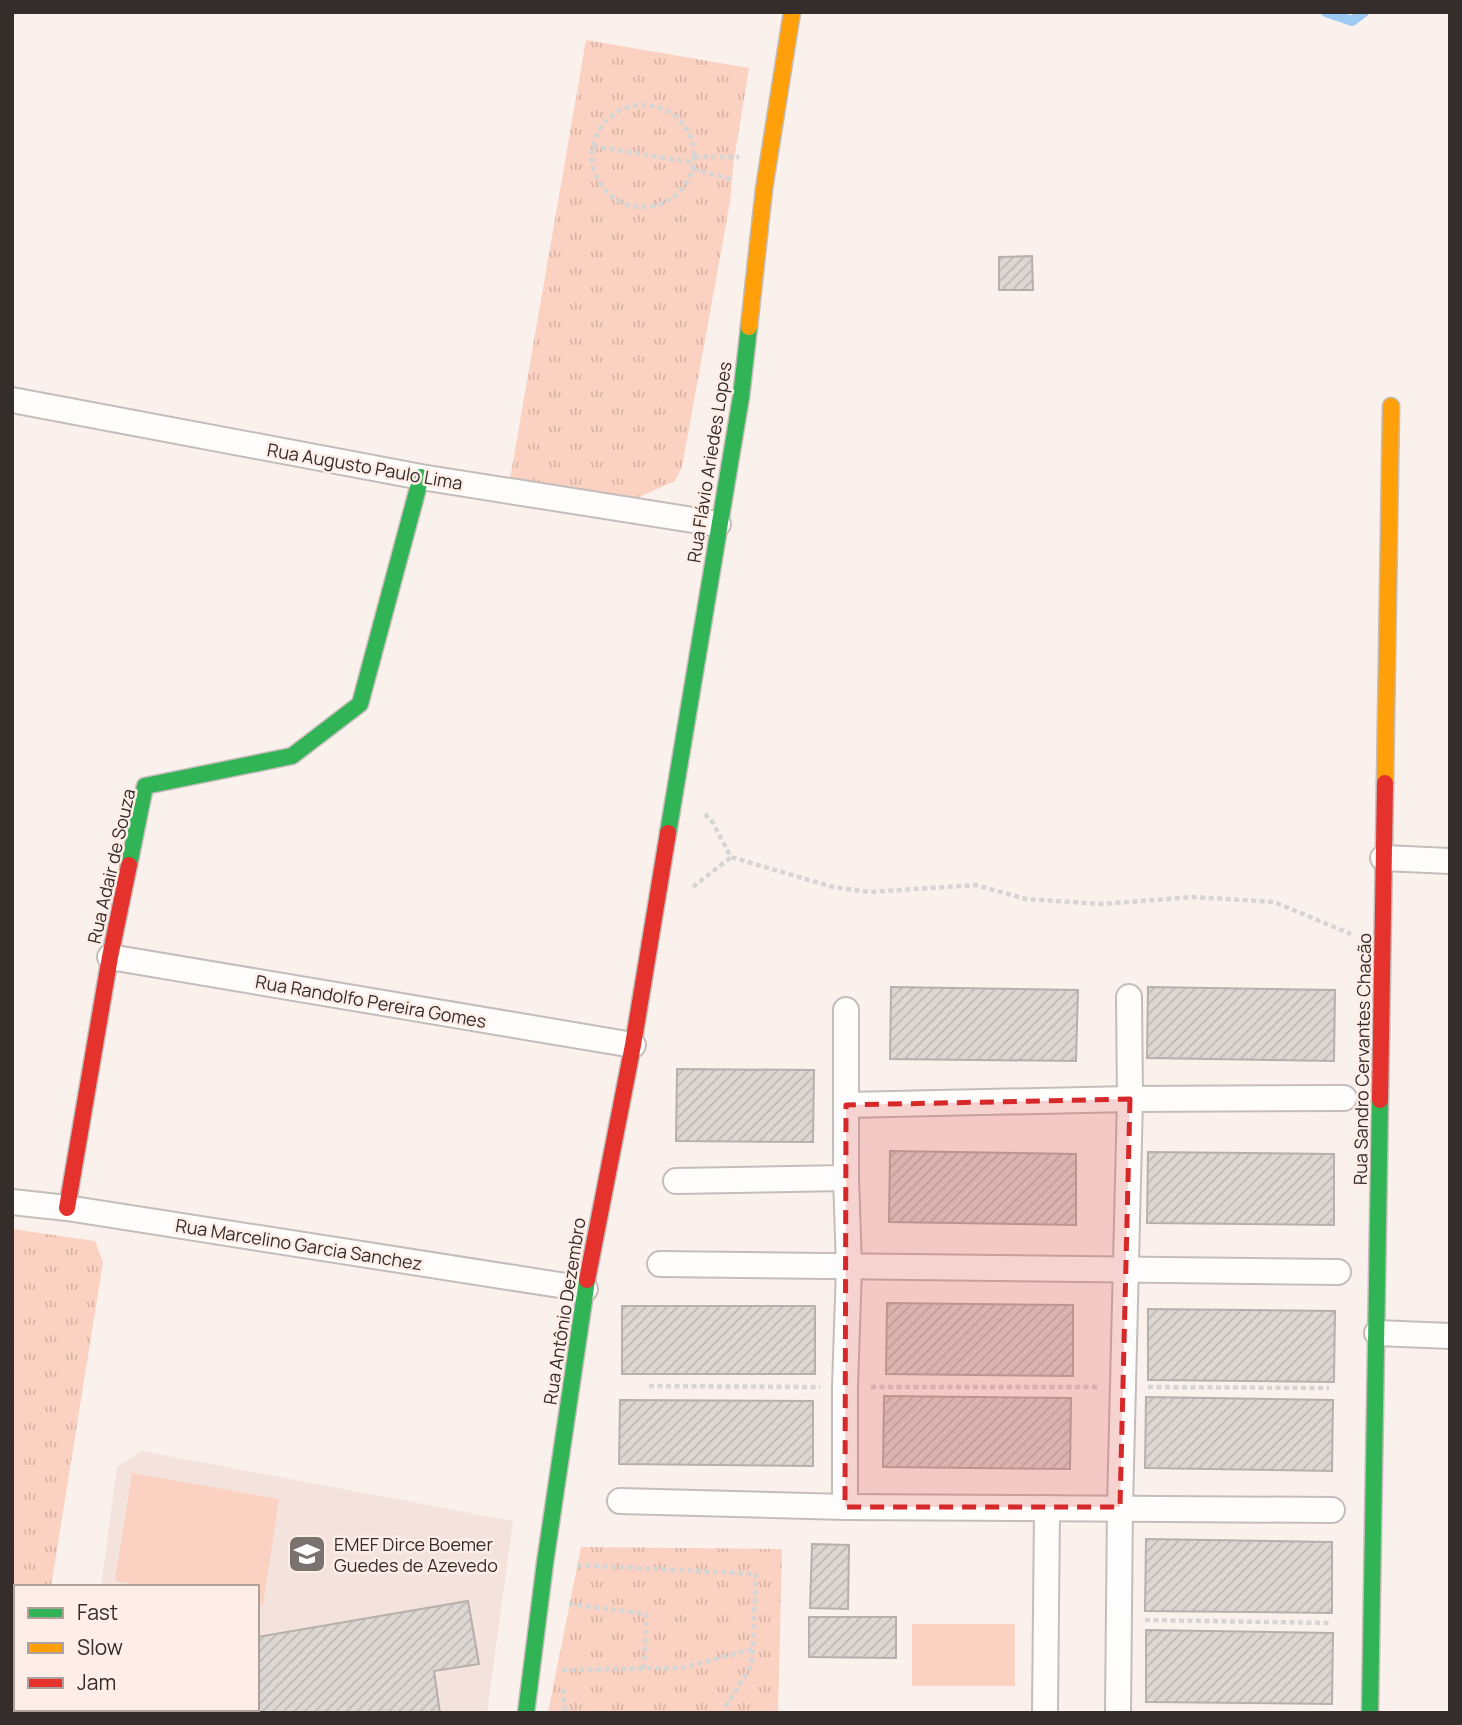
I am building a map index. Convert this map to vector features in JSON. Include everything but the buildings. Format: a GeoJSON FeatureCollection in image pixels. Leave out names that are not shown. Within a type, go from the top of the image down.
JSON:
{"type":"FeatureCollection","features":[{"type":"Feature","properties":{"kind":"street","name":"Rua Flávio Ariedes Lopes"},"geometry":{"type":"LineString","coordinates":[[654,917],[741,397],[764,189],[792,12]]}},
{"type":"Feature","properties":{"kind":"street","name":"Rua Augusto Paulo Lima"},"geometry":{"type":"LineString","coordinates":[[12,400],[421,477],[718,524]]}},
{"type":"Feature","properties":{"kind":"street","name":"Rua Sandro Cervantes Chacão"},"geometry":{"type":"LineString","coordinates":[[1370,1713],[1391,406]]}},
{"type":"Feature","properties":{"kind":"street","name":"Rua Adair de Souza"},"geometry":{"type":"LineString","coordinates":[[67,1208],[110,957],[145,786],[292,756],[360,704],[421,477]]}},
{"type":"Feature","properties":{"kind":"street"},"geometry":{"type":"LineString","coordinates":[[1383,859],[1450,861]]}},
{"type":"Feature","properties":{"kind":"street","name":"Rua Antônio Dezembro"},"geometry":{"type":"LineString","coordinates":[[526,1713],[585,1289],[633,1045],[654,917]]}},
{"type":"Feature","properties":{"kind":"street","name":"Rua Randolfo Pereira Gomes"},"geometry":{"type":"LineString","coordinates":[[110,957],[633,1045]]}},
{"type":"Feature","properties":{"kind":"street"},"geometry":{"type":"LineString","coordinates":[[1118,1713],[1130,1099],[1129,997]]}},
{"type":"Feature","properties":{"kind":"street"},"geometry":{"type":"LineString","coordinates":[[845,1507],[849,1267],[846,1010]]}},
{"type":"Feature","properties":{"kind":"street"},"geometry":{"type":"LineString","coordinates":[[846,1105],[1344,1098]]}},
{"type":"Feature","properties":{"kind":"street"},"geometry":{"type":"LineString","coordinates":[[676,1181],[846,1178]]}},
{"type":"Feature","properties":{"kind":"street","name":"Rua Marcelino Garcia Sanchez"},"geometry":{"type":"LineString","coordinates":[[12,1202],[67,1208],[585,1289]]}},
{"type":"Feature","properties":{"kind":"street"},"geometry":{"type":"LineString","coordinates":[[660,1264],[1338,1272]]}},
{"type":"Feature","properties":{"kind":"street"},"geometry":{"type":"LineString","coordinates":[[1377,1333],[1450,1336]]}},
{"type":"Feature","properties":{"kind":"street"},"geometry":{"type":"LineString","coordinates":[[620,1501],[845,1507],[1332,1510]]}},
{"type":"Feature","properties":{"kind":"street"},"geometry":{"type":"LineString","coordinates":[[1045,1713],[1047,1508]]}},
{"type":"Feature","properties":{"kind":"path"},"geometry":{"type":"LineString","coordinates":[[635,105],[652,105],[668,110],[681,121],[690,135],[694,163],[687,185],[675,197],[660,206],[643,208],[612,198],[600,185],[593,169],[593,146],[605,121],[618,111],[635,105]]}},
{"type":"Feature","properties":{"kind":"path"},"geometry":{"type":"LineString","coordinates":[[593,146],[694,163],[764,189]]}},
{"type":"Feature","properties":{"kind":"path"},"geometry":{"type":"LineString","coordinates":[[694,163],[771,156]]}},
{"type":"Feature","properties":{"kind":"path"},"geometry":{"type":"LineString","coordinates":[[678,784],[713,823],[731,857],[833,887],[870,892],[976,884],[1026,899],[1102,904],[1194,897],[1274,902],[1384,947]]}},
{"type":"Feature","properties":{"kind":"path"},"geometry":{"type":"LineString","coordinates":[[649,1386],[1329,1388]]}},
{"type":"Feature","properties":{"kind":"path"},"geometry":{"type":"LineString","coordinates":[[545,1563],[756,1574],[752,1664],[726,1706],[727,1713]]}},
{"type":"Feature","properties":{"kind":"path"},"geometry":{"type":"LineString","coordinates":[[540,1601],[646,1614],[645,1668]]}},
{"type":"Feature","properties":{"kind":"path"},"geometry":{"type":"LineString","coordinates":[[1119,1619],[1329,1623]]}},
{"type":"Feature","properties":{"kind":"path"},"geometry":{"type":"LineString","coordinates":[[565,1713],[562,1669],[681,1668],[753,1649]]}},
{"type":"Feature","properties":{"kind":"highlighted area"},"geometry":{"type":"Polygon","coordinates":[[[1130,1099],[1120,1507],[845,1507],[846,1105],[1130,1099]]]}},
{"type":"Feature","properties":{"kind":"shaded area","name":"EMEF Dirce Boemer Guedes de Azevedo"},"geometry":{"type":"Polygon","coordinates":[[[142,1451],[513,1521],[487,1713],[85,1713],[259,1711],[259,1585],[101,1585],[117,1467],[142,1451]]]}},
{"type":"Feature","properties":{"kind":"green space"},"geometry":{"type":"Polygon","coordinates":[[[586,40],[749,68],[730,202],[682,467],[675,481],[632,500],[510,479],[586,40]]]}},
{"type":"Feature","properties":{"kind":"green space"},"geometry":{"type":"Polygon","coordinates":[[[12,1229],[95,1241],[103,1262],[51,1585],[14,1585],[14,1711],[32,1711],[12,1713],[12,1229]]]}},
{"type":"Feature","properties":{"kind":"green space"},"geometry":{"type":"Polygon","coordinates":[[[132,1473],[279,1499],[263,1605],[259,1604],[259,1585],[140,1585],[115,1581],[132,1473]]]}},
{"type":"Feature","properties":{"kind":"green space"},"geometry":{"type":"Polygon","coordinates":[[[581,1547],[782,1549],[778,1713],[548,1713],[581,1547]]]}},
{"type":"Feature","properties":{"kind":"green space"},"geometry":{"type":"Polygon","coordinates":[[[912,1624],[1015,1624],[1015,1686],[912,1686],[912,1624]]]}},
{"type":"Feature","properties":{"kind":"waterway"},"geometry":{"type":"LineString","coordinates":[[1326,12],[1352,21],[1364,12]]}},
{"type":"Feature","properties":{"kind":"traffic: fast"},"geometry":{"type":"LineString","coordinates":[[668,833],[741,397],[749,327]]}},
{"type":"Feature","properties":{"kind":"traffic: fast"},"geometry":{"type":"LineString","coordinates":[[129,865],[145,786],[292,756],[360,704],[421,477]]}},
{"type":"Feature","properties":{"kind":"traffic: fast"},"geometry":{"type":"LineString","coordinates":[[1370,1713],[1380,1100]]}},
{"type":"Feature","properties":{"kind":"traffic: fast"},"geometry":{"type":"LineString","coordinates":[[526,1713],[545,1563],[587,1280]]}},
{"type":"Feature","properties":{"kind":"traffic: slow"},"geometry":{"type":"LineString","coordinates":[[749,327],[764,189],[792,12]]}},
{"type":"Feature","properties":{"kind":"traffic: slow"},"geometry":{"type":"LineString","coordinates":[[1385,783],[1391,406]]}},
{"type":"Feature","properties":{"kind":"traffic: jam"},"geometry":{"type":"LineString","coordinates":[[1380,1100],[1385,783]]}},
{"type":"Feature","properties":{"kind":"traffic: jam"},"geometry":{"type":"LineString","coordinates":[[587,1280],[633,1045],[668,833]]}},
{"type":"Feature","properties":{"kind":"traffic: jam"},"geometry":{"type":"LineString","coordinates":[[67,1208],[110,957],[129,865]]}},
{"type":"Feature","properties":{"kind":"place","name":"EMEF Dirce Boemer Guedes de Azevedo"},"geometry":{"type":"Point","coordinates":[307,1554]}}]}
